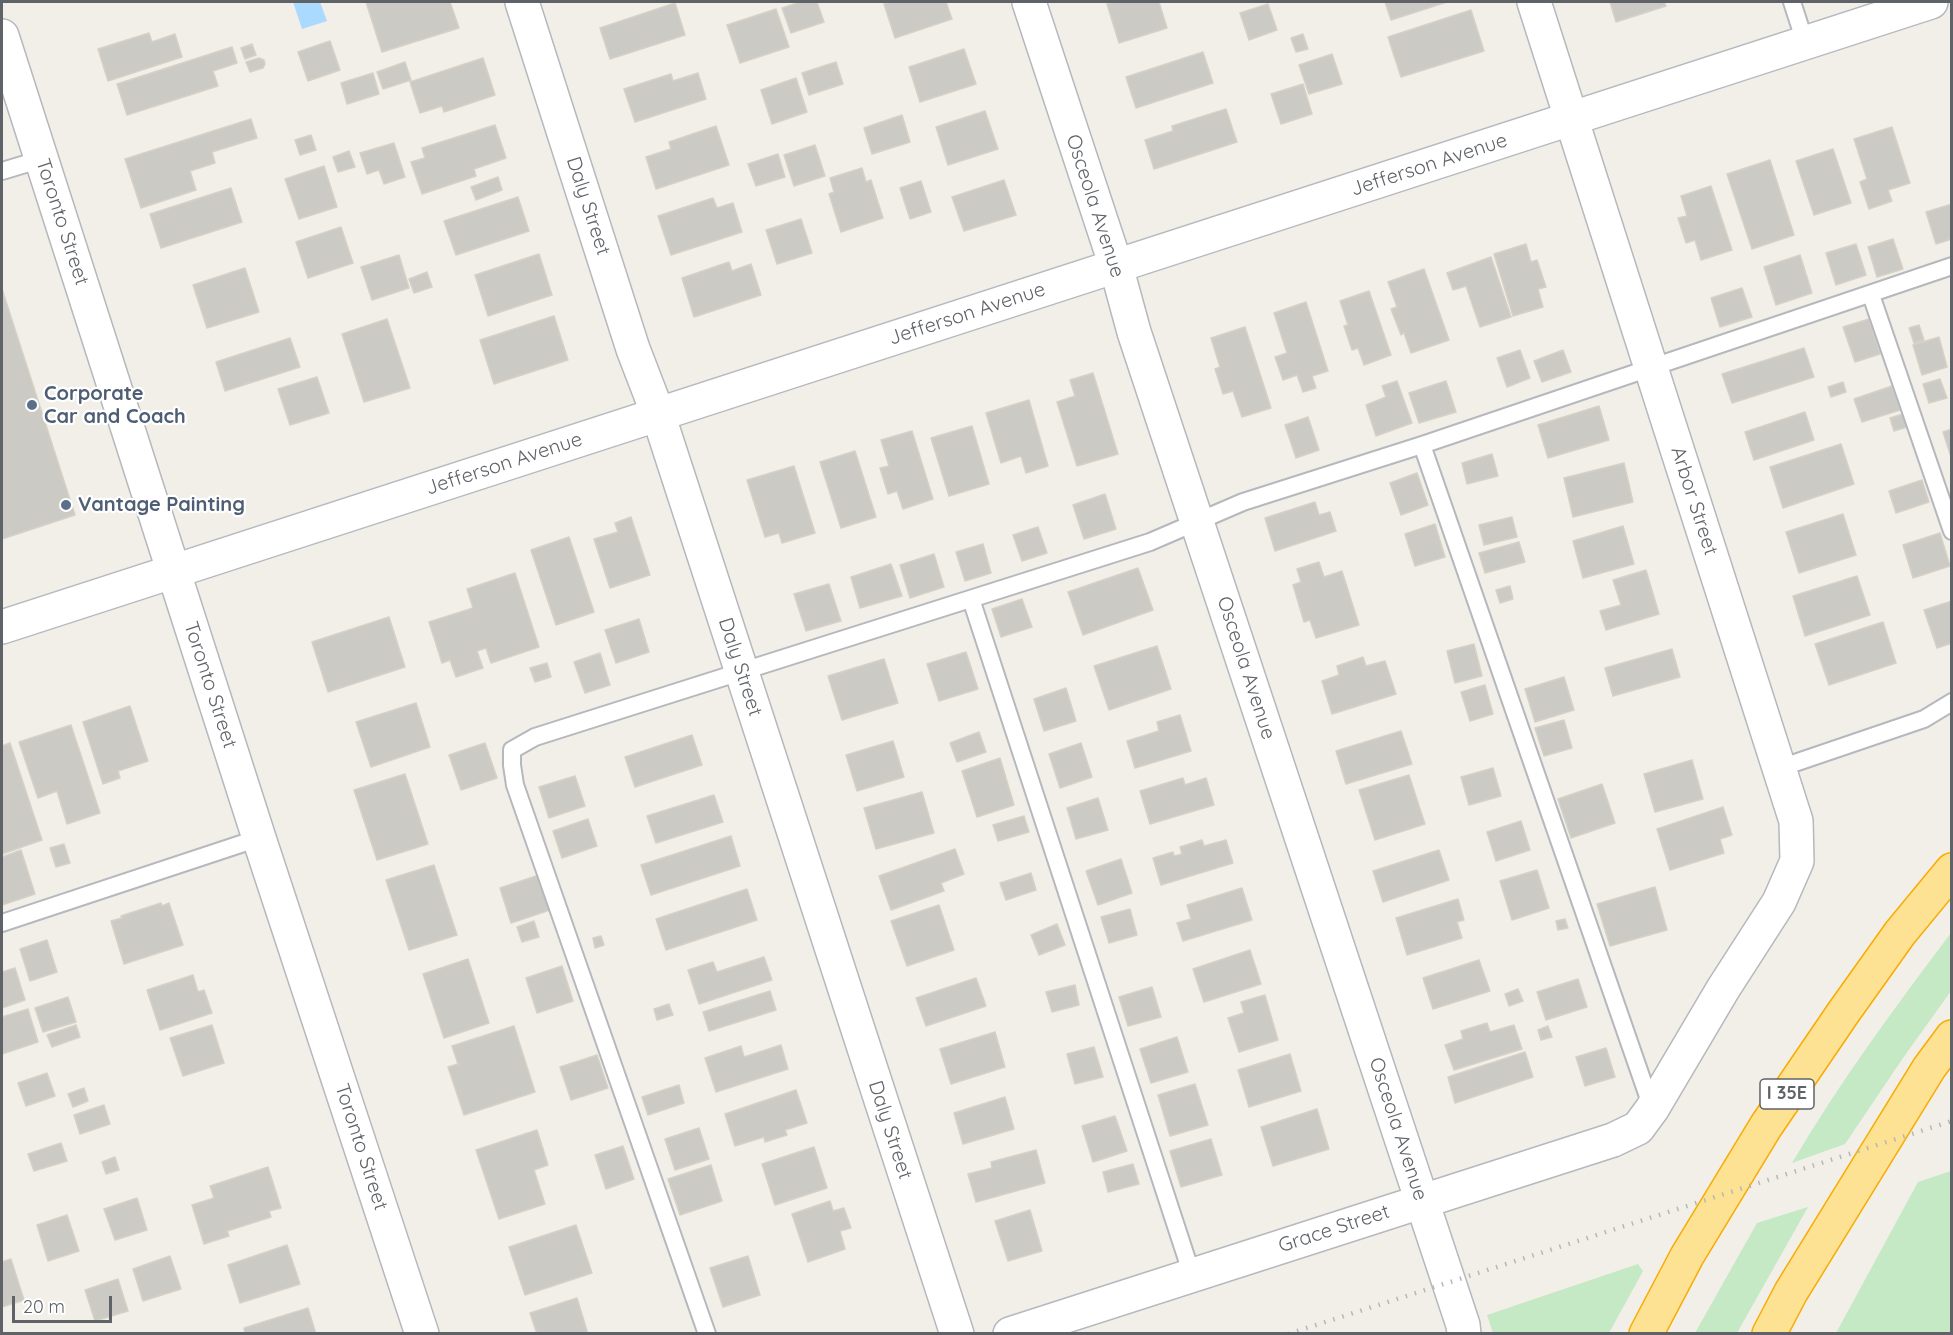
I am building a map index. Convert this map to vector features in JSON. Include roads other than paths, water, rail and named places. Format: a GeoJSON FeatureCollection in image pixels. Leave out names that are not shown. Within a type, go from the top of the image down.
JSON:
{"type":"FeatureCollection","features":[{"type":"Feature","properties":{"kind":"highway","name":"I 35E"},"geometry":{"type":"LineString","coordinates":[[1647,1334],[1687,1256],[1766,1126],[1900,933],[1952,870]]}},
{"type":"Feature","properties":{"kind":"highway"},"geometry":{"type":"LineString","coordinates":[[1769,1334],[1791,1292],[1916,1088],[1952,1037]]}},
{"type":"Feature","properties":{"kind":"street","name":"Daly Street"},"geometry":{"type":"LineString","coordinates":[[522,2],[633,349],[658,414],[957,1334]]}},
{"type":"Feature","properties":{"kind":"street","name":"Osceola Avenue"},"geometry":{"type":"LineString","coordinates":[[1029,2],[1116,266],[1134,333],[1463,1325],[1464,1334]]}},
{"type":"Feature","properties":{"kind":"street","name":"Arbor Street"},"geometry":{"type":"LineString","coordinates":[[1534,2],[1796,821],[1797,861],[1779,902],[1723,989]]}},
{"type":"Feature","properties":{"kind":"street","name":"Jefferson Avenue"},"geometry":{"type":"LineString","coordinates":[[2,627],[1931,2]]}},
{"type":"Feature","properties":{"kind":"street","name":"Toronto Street"},"geometry":{"type":"LineString","coordinates":[[2,36],[259,838],[422,1334]]}},
{"type":"Feature","properties":{"kind":"street","name":"Grace Street"},"geometry":{"type":"LineString","coordinates":[[1010,1334],[1613,1140],[1638,1128],[1652,1109],[1723,989]]}},
{"type":"Feature","properties":{"kind":"lane"},"geometry":{"type":"LineString","coordinates":[[1792,2],[1806,42]]}},
{"type":"Feature","properties":{"kind":"lane"},"geometry":{"type":"LineString","coordinates":[[2,171],[42,159]]}},
{"type":"Feature","properties":{"kind":"lane"},"geometry":{"type":"LineString","coordinates":[[707,1334],[515,785],[512,750],[535,737],[1150,542],[1243,502],[1652,369],[1952,266]]}},
{"type":"Feature","properties":{"kind":"lane"},"geometry":{"type":"LineString","coordinates":[[1871,294],[1952,531]]}},
{"type":"Feature","properties":{"kind":"lane"},"geometry":{"type":"LineString","coordinates":[[1422,445],[1652,1109]]}},
{"type":"Feature","properties":{"kind":"lane"},"geometry":{"type":"LineString","coordinates":[[971,599],[1192,1275]]}},
{"type":"Feature","properties":{"kind":"lane"},"geometry":{"type":"LineString","coordinates":[[1780,768],[1924,719],[1952,702]]}},
{"type":"Feature","properties":{"kind":"lane"},"geometry":{"type":"LineString","coordinates":[[2,923],[259,838]]}},
{"type":"Feature","properties":{"kind":"water"},"geometry":{"type":"Polygon","coordinates":[[[293,2],[320,2],[327,21],[302,29],[293,2]]]}},
{"type":"Feature","properties":{"kind":"railway"},"geometry":{"type":"LineString","coordinates":[[1288,1334],[1952,1121]]}},
{"type":"Feature","properties":{"kind":"place","name":"Corporate Car and Coach"},"geometry":{"type":"Point","coordinates":[32,405]}},
{"type":"Feature","properties":{"kind":"place","name":"Vantage Painting"},"geometry":{"type":"Point","coordinates":[66,505]}}]}
